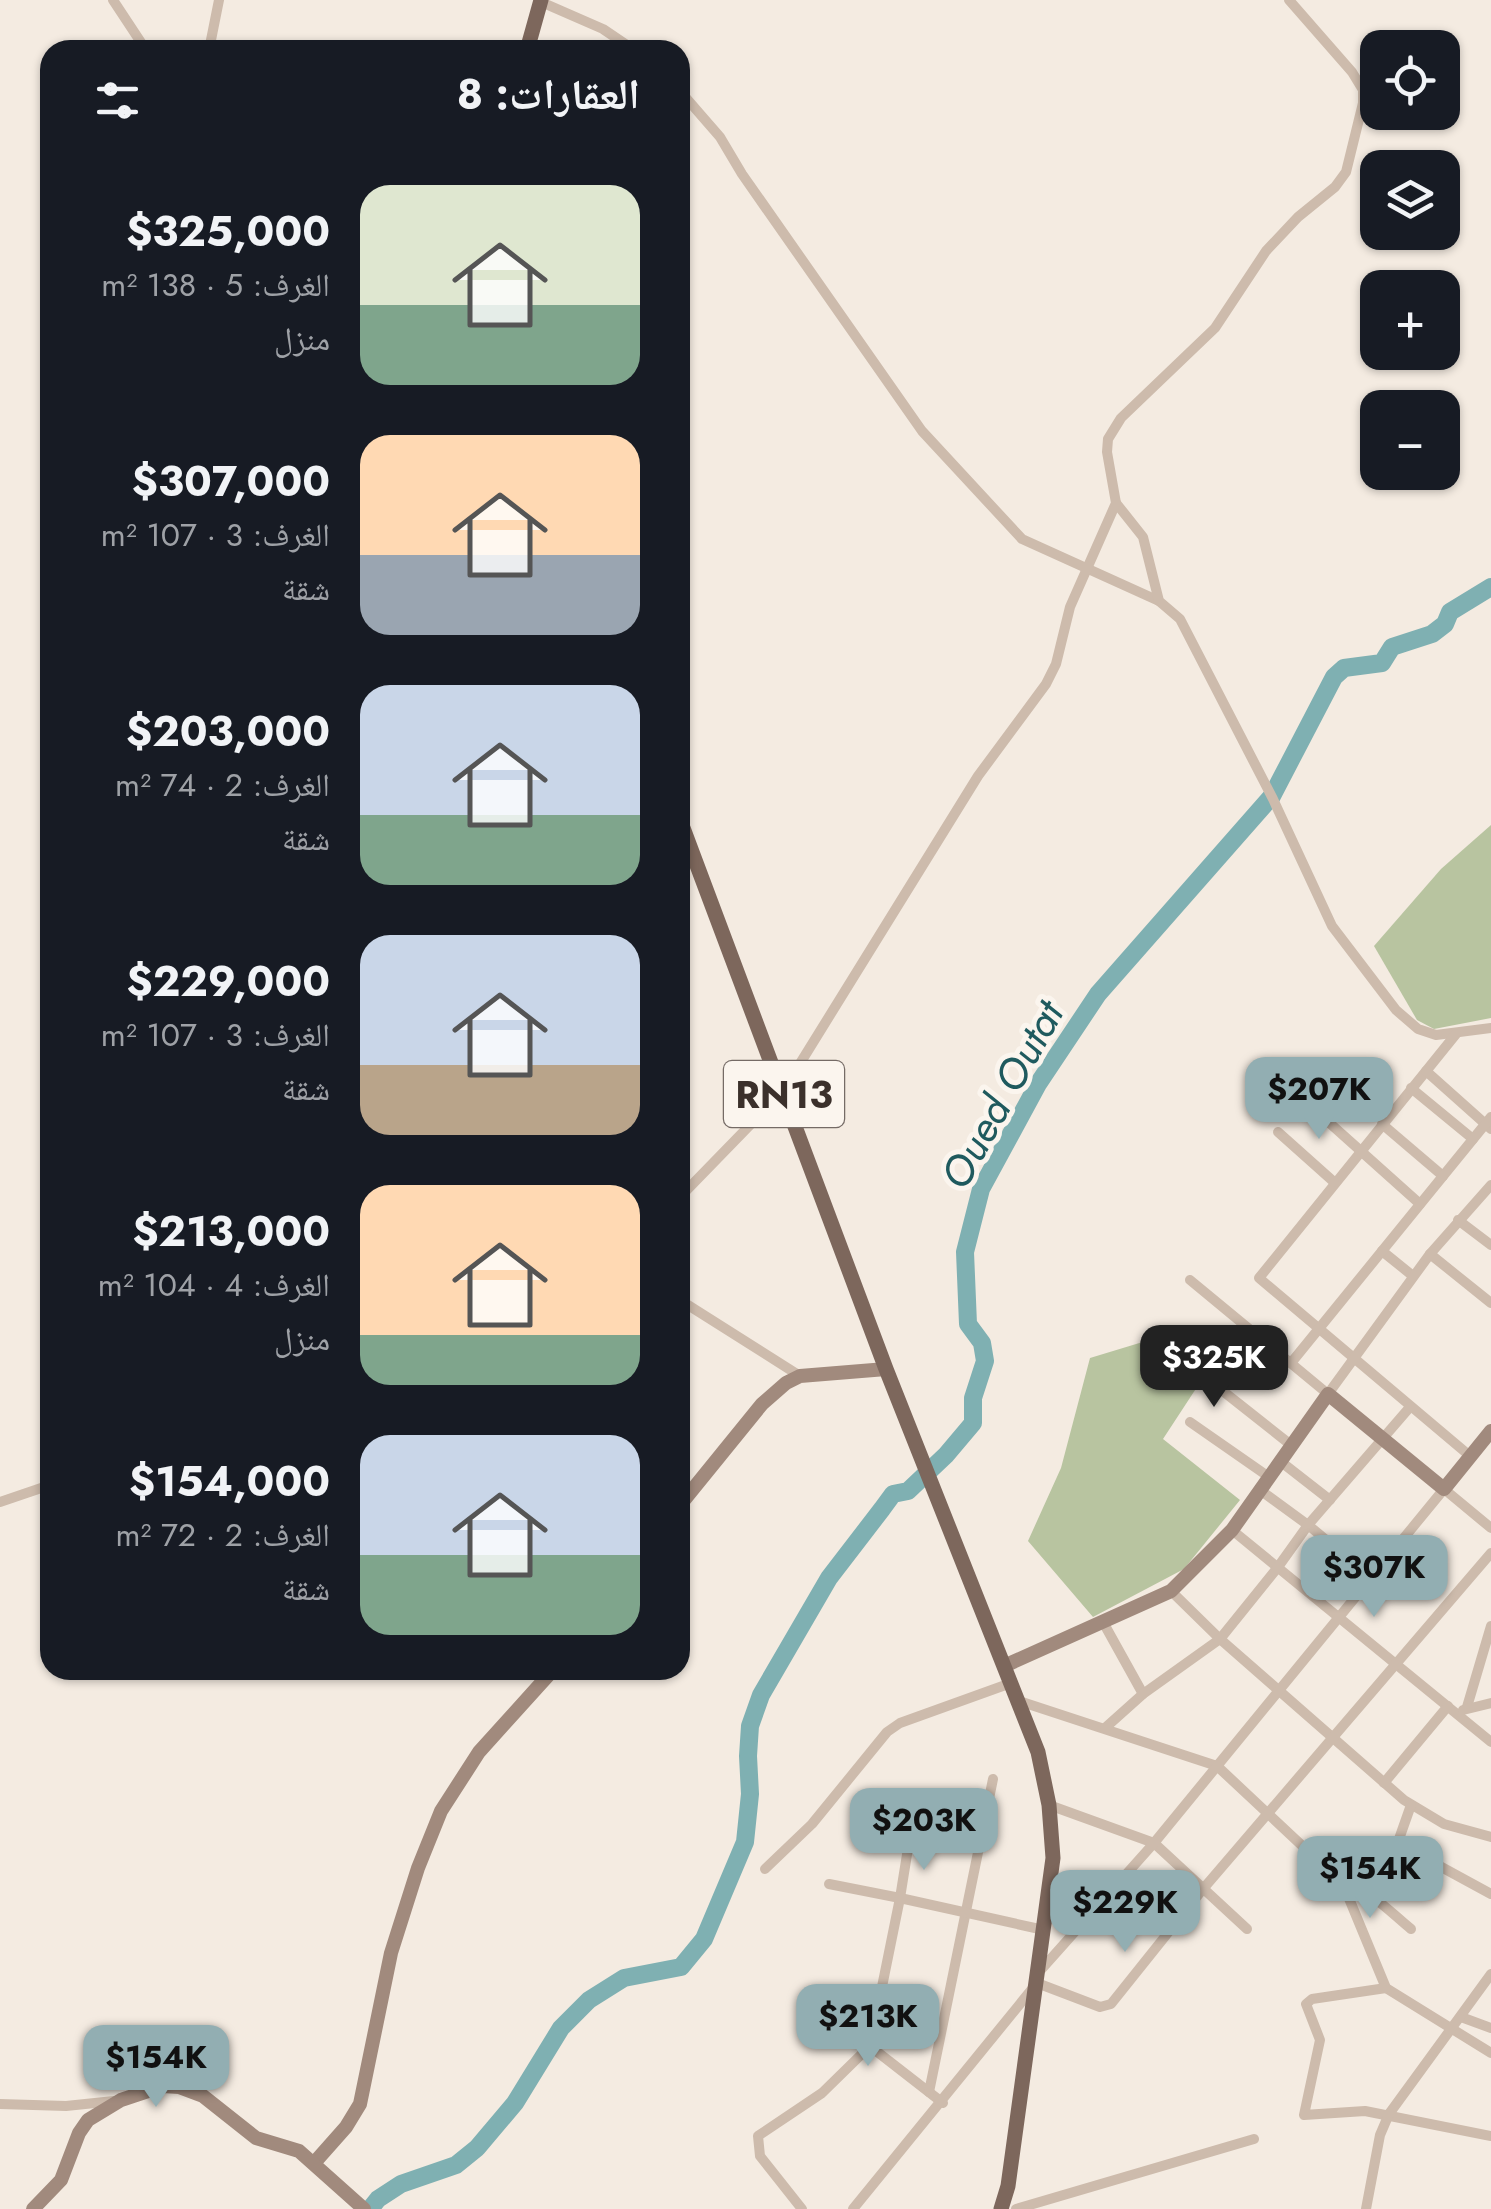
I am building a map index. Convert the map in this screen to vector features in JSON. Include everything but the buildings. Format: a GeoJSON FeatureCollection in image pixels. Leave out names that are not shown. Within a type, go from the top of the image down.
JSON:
{"type":"FeatureCollection","features":[{"type":"Feature","properties":{"kind":"main road"},"geometry":{"type":"LineString","coordinates":[[530,40],[541,1]]}},
{"type":"Feature","properties":{"kind":"main road","name":"RN13"},"geometry":{"type":"LineString","coordinates":[[690,846],[886,1369],[1038,1752],[1049,1805],[1053,1858],[1008,2186],[1001,2209]]}},
{"type":"Feature","properties":{"kind":"main road","name":"RN13"},"geometry":{"type":"LineString","coordinates":[[1008,2186],[1013,2209]]}},
{"type":"Feature","properties":{"kind":"street"},"geometry":{"type":"LineString","coordinates":[[113,0],[139,40]]}},
{"type":"Feature","properties":{"kind":"street"},"geometry":{"type":"LineString","coordinates":[[210,40],[219,0]]}},
{"type":"Feature","properties":{"kind":"street"},"geometry":{"type":"LineString","coordinates":[[1159,601],[1144,538],[1116,503],[1107,446],[1121,418],[1215,328],[1266,252],[1346,172],[1363,103],[1362,90],[1352,72],[1289,0]]}},
{"type":"Feature","properties":{"kind":"street"},"geometry":{"type":"LineString","coordinates":[[541,1],[619,40]]}},
{"type":"Feature","properties":{"kind":"street"},"geometry":{"type":"LineString","coordinates":[[690,102],[720,137],[922,430],[1022,539],[1159,601],[1180,619],[1273,799],[1332,926],[1396,1010],[1426,1032],[1456,1034],[1491,1028]]}},
{"type":"Feature","properties":{"kind":"street"},"geometry":{"type":"LineString","coordinates":[[690,1187],[783,1091],[897,912],[965,796],[1046,684],[1056,664],[1070,607],[1116,503]]}},
{"type":"Feature","properties":{"kind":"street"},"geometry":{"type":"LineString","coordinates":[[1456,1034],[1259,1278],[1470,1456]]}},
{"type":"Feature","properties":{"kind":"street"},"geometry":{"type":"LineString","coordinates":[[1290,1363],[1489,1124],[1426,1071]]}},
{"type":"Feature","properties":{"kind":"street"},"geometry":{"type":"LineString","coordinates":[[1412,1088],[1473,1140]]}},
{"type":"Feature","properties":{"kind":"street"},"geometry":{"type":"LineString","coordinates":[[1296,1093],[1420,1204]]}},
{"type":"Feature","properties":{"kind":"street"},"geometry":{"type":"LineString","coordinates":[[1382,1124],[1443,1176]]}},
{"type":"Feature","properties":{"kind":"street"},"geometry":{"type":"LineString","coordinates":[[1278,1132],[1334,1182]]}},
{"type":"Feature","properties":{"kind":"street"},"geometry":{"type":"LineString","coordinates":[[1004,1666],[1171,1591],[1232,1530],[1413,1276],[1491,1185]]}},
{"type":"Feature","properties":{"kind":"street"},"geometry":{"type":"LineString","coordinates":[[1458,1220],[1491,1245]]}},
{"type":"Feature","properties":{"kind":"street"},"geometry":{"type":"LineString","coordinates":[[1382,1251],[1413,1276]]}},
{"type":"Feature","properties":{"kind":"street"},"geometry":{"type":"LineString","coordinates":[[1430,1254],[1491,1303]]}},
{"type":"Feature","properties":{"kind":"street"},"geometry":{"type":"LineString","coordinates":[[1190,1280],[1491,1528]]}},
{"type":"Feature","properties":{"kind":"street"},"geometry":{"type":"LineString","coordinates":[[690,1306],[800,1376]]}},
{"type":"Feature","properties":{"kind":"street"},"geometry":{"type":"LineString","coordinates":[[1162,1343],[1291,1446]]}},
{"type":"Feature","properties":{"kind":"street"},"geometry":{"type":"LineString","coordinates":[[690,1492],[772,1393],[800,1376],[886,1369]]}},
{"type":"Feature","properties":{"kind":"street"},"geometry":{"type":"LineString","coordinates":[[1105,1728],[1143,1694],[1220,1639],[1308,1525],[1410,1407]]}},
{"type":"Feature","properties":{"kind":"street"},"geometry":{"type":"LineString","coordinates":[[1190,1422],[1269,1477]]}},
{"type":"Feature","properties":{"kind":"street"},"geometry":{"type":"LineString","coordinates":[[854,2209],[943,2103],[1038,1978],[1280,1692],[1491,1431]]}},
{"type":"Feature","properties":{"kind":"street"},"geometry":{"type":"LineString","coordinates":[[1280,1461],[1330,1500]]}},
{"type":"Feature","properties":{"kind":"street"},"geometry":{"type":"LineString","coordinates":[[0,1502],[40,1488]]}},
{"type":"Feature","properties":{"kind":"street"},"geometry":{"type":"LineString","coordinates":[[1260,1490],[1372,1578]]}},
{"type":"Feature","properties":{"kind":"street"},"geometry":{"type":"LineString","coordinates":[[1232,1530],[1457,1709],[1491,1742]]}},
{"type":"Feature","properties":{"kind":"street"},"geometry":{"type":"LineString","coordinates":[[1038,1978],[1100,2007],[1111,2004],[1203,1889],[1491,1553]]}},
{"type":"Feature","properties":{"kind":"street"},"geometry":{"type":"LineString","coordinates":[[1171,1591],[1220,1639],[1411,1805],[1444,1824],[1491,1838]]}},
{"type":"Feature","properties":{"kind":"street"},"geometry":{"type":"LineString","coordinates":[[1103,1622],[1143,1694]]}},
{"type":"Feature","properties":{"kind":"street"},"geometry":{"type":"LineString","coordinates":[[1384,1783],[1457,1709],[1491,1626]]}},
{"type":"Feature","properties":{"kind":"street"},"geometry":{"type":"LineString","coordinates":[[315,2162],[346,2127],[360,2104],[391,1952],[441,1811],[479,1752],[544,1680]]}},
{"type":"Feature","properties":{"kind":"street"},"geometry":{"type":"LineString","coordinates":[[765,1868],[812,1824],[886,1732],[900,1723],[1010,1683]]}},
{"type":"Feature","properties":{"kind":"street"},"geometry":{"type":"LineString","coordinates":[[1019,1701],[1217,1766],[1343,1884],[1386,1988],[1491,2053]]}},
{"type":"Feature","properties":{"kind":"street"},"geometry":{"type":"LineString","coordinates":[[1457,1709],[1491,1703]]}},
{"type":"Feature","properties":{"kind":"street"},"geometry":{"type":"LineString","coordinates":[[929,2092],[993,1779]]}},
{"type":"Feature","properties":{"kind":"street"},"geometry":{"type":"LineString","coordinates":[[1049,1805],[1154,1843],[1246,1929]]}},
{"type":"Feature","properties":{"kind":"street"},"geometry":{"type":"LineString","coordinates":[[1411,1805],[1399,1840],[1401,1845],[1491,1894]]}},
{"type":"Feature","properties":{"kind":"street"},"geometry":{"type":"LineString","coordinates":[[802,2209],[760,2156],[758,2136],[822,2093],[870,2046],[908,1842]]}},
{"type":"Feature","properties":{"kind":"street"},"geometry":{"type":"LineString","coordinates":[[829,1884],[1044,1930]]}},
{"type":"Feature","properties":{"kind":"street"},"geometry":{"type":"LineString","coordinates":[[1343,1884],[1356,1886],[1412,1929]]}},
{"type":"Feature","properties":{"kind":"street"},"geometry":{"type":"LineString","coordinates":[[1366,2209],[1380,2135],[1389,2114],[1491,1974]]}},
{"type":"Feature","properties":{"kind":"street"},"geometry":{"type":"LineString","coordinates":[[1386,1988],[1312,1999],[1306,2004],[1320,2040],[1304,2115],[1366,2110],[1491,2136]]}},
{"type":"Feature","properties":{"kind":"street"},"geometry":{"type":"LineString","coordinates":[[818,2004],[943,2103]]}},
{"type":"Feature","properties":{"kind":"street"},"geometry":{"type":"LineString","coordinates":[[1461,2017],[1491,2028]]}},
{"type":"Feature","properties":{"kind":"street"},"geometry":{"type":"LineString","coordinates":[[33,2209],[61,2180],[79,2132],[88,2120],[122,2100],[163,2086],[188,2089],[221,2107],[256,2138],[299,2151],[364,2209]]}},
{"type":"Feature","properties":{"kind":"street"},"geometry":{"type":"LineString","coordinates":[[0,2104],[66,2106],[122,2100]]}},
{"type":"Feature","properties":{"kind":"street"},"geometry":{"type":"LineString","coordinates":[[1013,2209],[1254,2139]]}},
{"type":"Feature","properties":{"kind":"green space"},"geometry":{"type":"Polygon","coordinates":[[[1491,825],[1491,1018],[1434,1029],[1417,1020],[1374,946],[1441,869],[1491,825]]]}},
{"type":"Feature","properties":{"kind":"green space"},"geometry":{"type":"Polygon","coordinates":[[[1146,1341],[1199,1384],[1163,1439],[1240,1500],[1184,1569],[1093,1617],[1028,1541],[1061,1468],[1090,1358],[1146,1341]]]}},
{"type":"Feature","properties":{"kind":"waterway","name":"Oued Outat"},"geometry":{"type":"LineString","coordinates":[[370,2209],[401,2184],[456,2165],[477,2148],[515,2103],[561,2028],[589,2000],[624,1978],[681,1967],[704,1939],[745,1842],[750,1726],[761,1695],[829,1578],[893,1494],[908,1491],[973,1423],[973,1398],[985,1361],[982,1343],[968,1324],[965,1252],[981,1189],[1038,1084],[1098,994],[1272,796],[1334,677],[1344,668],[1382,663],[1392,647],[1432,634],[1445,624],[1450,612],[1491,587]]}}]}
